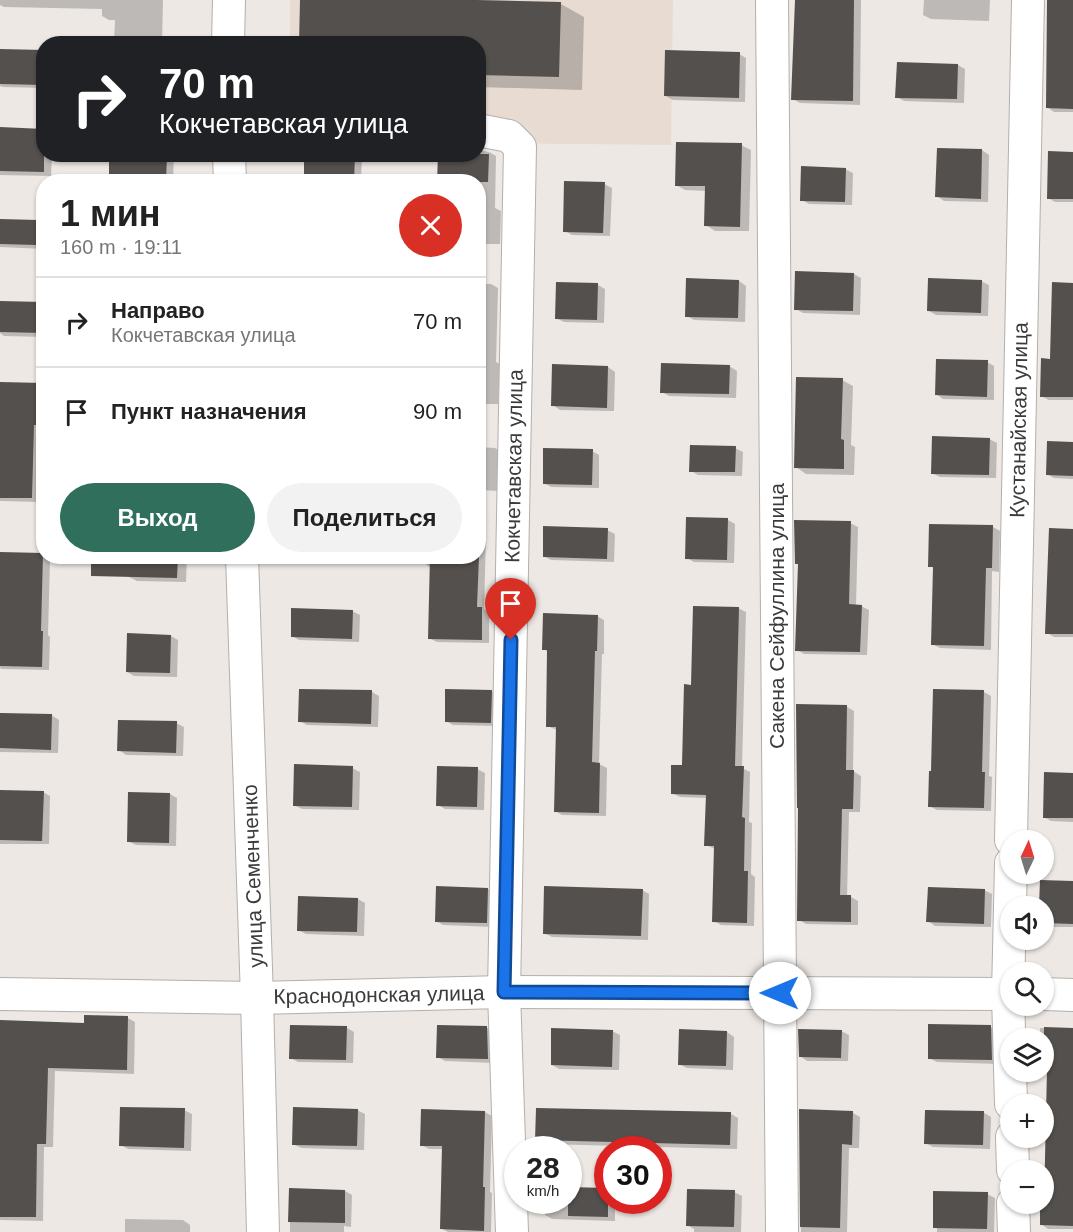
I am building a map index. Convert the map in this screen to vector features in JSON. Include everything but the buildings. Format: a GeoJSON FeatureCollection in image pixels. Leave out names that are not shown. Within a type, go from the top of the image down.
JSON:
{"type":"FeatureCollection","features":[{"type":"Feature","properties":{"kind":"street"},"geometry":{"type":"LineString","coordinates":[[228,36],[229,0]]}},
{"type":"Feature","properties":{"kind":"street","name":"Сакена Сейфуллина улица"},"geometry":{"type":"LineString","coordinates":[[772,0],[782,1232]]}},
{"type":"Feature","properties":{"kind":"street","name":"Кустанайская улица"},"geometry":{"type":"LineString","coordinates":[[1011,830],[1028,0]]}},
{"type":"Feature","properties":{"kind":"street","name":"Кокчетавская улица"},"geometry":{"type":"LineString","coordinates":[[486,132],[509,136],[520,147],[504,992],[512,1232]]}},
{"type":"Feature","properties":{"kind":"street","name":"улица Семенченко"},"geometry":{"type":"LineString","coordinates":[[242,564],[263,1232]]}},
{"type":"Feature","properties":{"kind":"street"},"geometry":{"type":"LineString","coordinates":[[1010,962],[1011,884]]}},
{"type":"Feature","properties":{"kind":"street","name":"Краснодонская улица"},"geometry":{"type":"LineString","coordinates":[[0,994],[257,998],[504,992],[1000,994]]}},
{"type":"Feature","properties":{"kind":"street"},"geometry":{"type":"LineString","coordinates":[[1054,994],[1073,994]]}},
{"type":"Feature","properties":{"kind":"street"},"geometry":{"type":"LineString","coordinates":[[1010,1016],[1011,1094]]}},
{"type":"Feature","properties":{"kind":"street"},"geometry":{"type":"LineString","coordinates":[[1013,1214],[1014,1232]]}},
{"type":"Feature","properties":{"kind":"shaded area"},"geometry":{"type":"Polygon","coordinates":[[[290,0],[673,0],[671,145],[486,143],[486,36],[290,36],[290,0]]]}},
{"type":"Feature","properties":{"kind":"route"},"geometry":{"type":"LineString","coordinates":[[511,640],[504,992],[780,993]]}}]}
